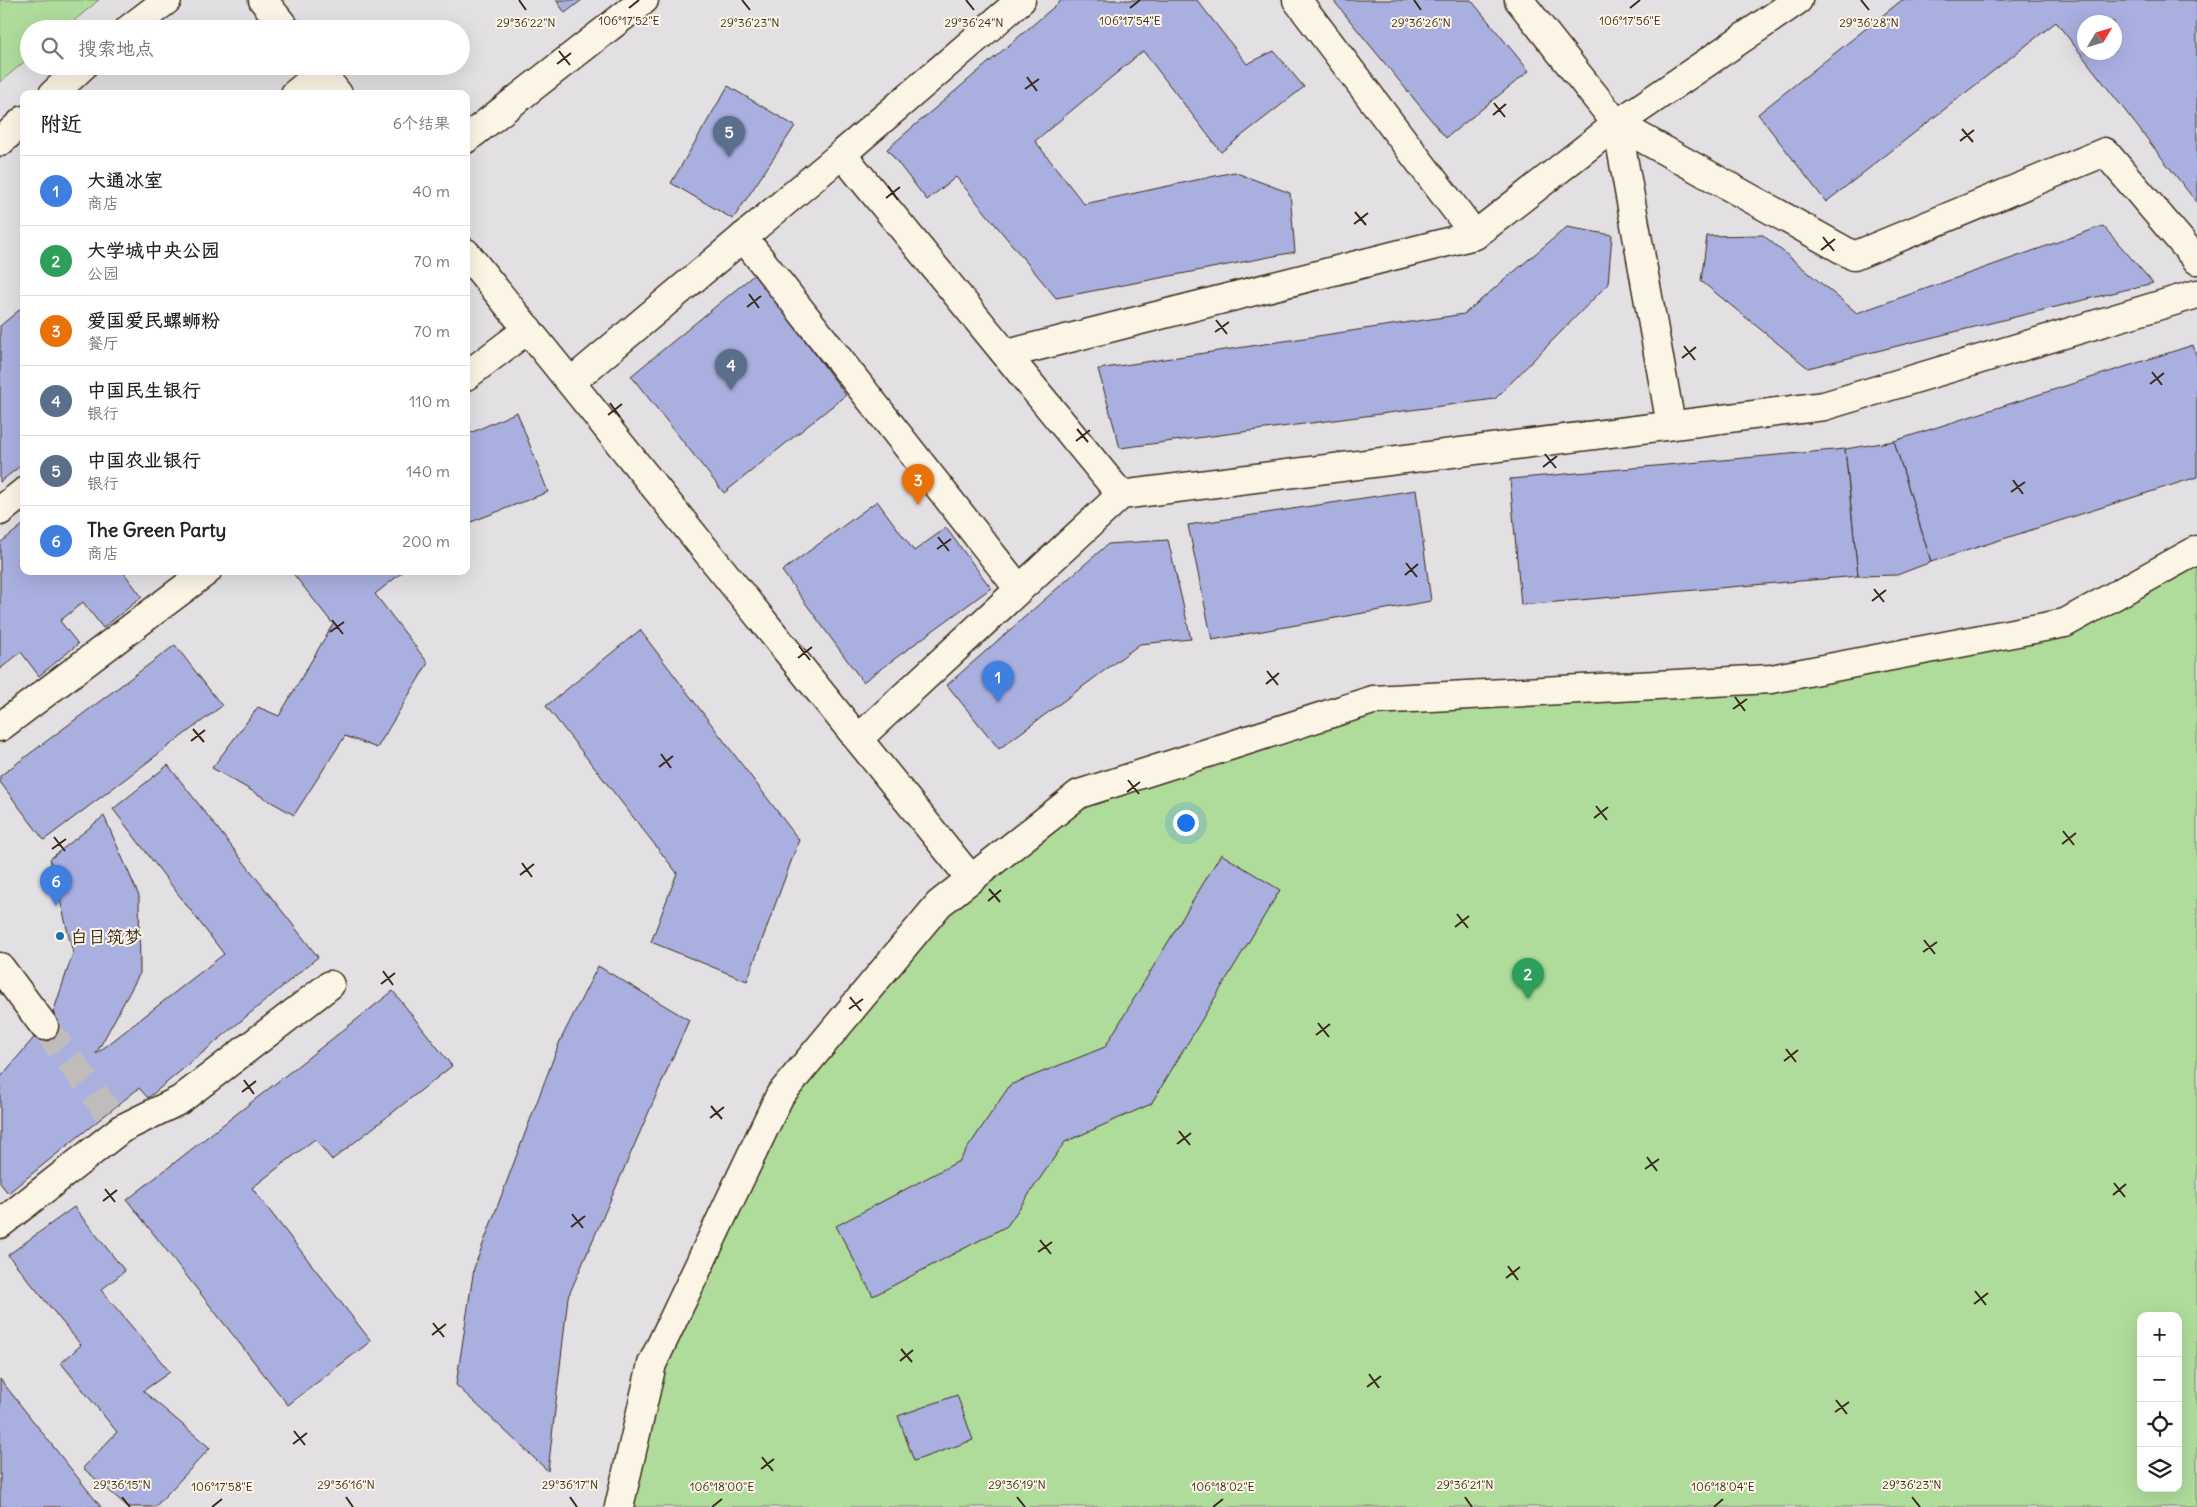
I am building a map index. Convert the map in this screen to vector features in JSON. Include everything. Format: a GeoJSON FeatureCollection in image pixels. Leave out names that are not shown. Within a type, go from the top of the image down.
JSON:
{"type":"FeatureCollection","features":[{"type":"Feature","properties":{"kind":"street"},"geometry":{"type":"LineString","coordinates":[[141,20],[167,0]]}},
{"type":"Feature","properties":{"kind":"street"},"geometry":{"type":"LineString","coordinates":[[263,0],[279,20]]}},
{"type":"Feature","properties":{"kind":"street"},"geometry":{"type":"LineString","coordinates":[[470,136],[644,0]]}},
{"type":"Feature","properties":{"kind":"street"},"geometry":{"type":"LineString","coordinates":[[571,382],[842,154],[1021,0]]}},
{"type":"Feature","properties":{"kind":"street"},"geometry":{"type":"LineString","coordinates":[[1297,0],[1475,235]]}},
{"type":"Feature","properties":{"kind":"street"},"geometry":{"type":"LineString","coordinates":[[1519,0],[1617,124],[1854,256],[2105,152],[2197,260]]}},
{"type":"Feature","properties":{"kind":"street"},"geometry":{"type":"LineString","coordinates":[[1007,354],[1475,235],[1617,124],[1798,0]]}},
{"type":"Feature","properties":{"kind":"street"},"geometry":{"type":"LineString","coordinates":[[57,90],[73,75]]}},
{"type":"Feature","properties":{"kind":"street"},"geometry":{"type":"LineString","coordinates":[[299,90],[313,75]]}},
{"type":"Feature","properties":{"kind":"street"},"geometry":{"type":"LineString","coordinates":[[322,75],[335,90]]}},
{"type":"Feature","properties":{"kind":"street"},"geometry":{"type":"LineString","coordinates":[[0,142],[20,124]]}},
{"type":"Feature","properties":{"kind":"street"},"geometry":{"type":"LineString","coordinates":[[1617,124],[1671,425]]}},
{"type":"Feature","properties":{"kind":"street"},"geometry":{"type":"LineString","coordinates":[[842,154],[1121,495]]}},
{"type":"Feature","properties":{"kind":"street"},"geometry":{"type":"LineString","coordinates":[[743,237],[1019,589]]}},
{"type":"Feature","properties":{"kind":"street"},"geometry":{"type":"LineString","coordinates":[[470,258],[971,879]]}},
{"type":"Feature","properties":{"kind":"street"},"geometry":{"type":"LineString","coordinates":[[858,739],[1121,495],[1824,406],[2197,294]]}},
{"type":"Feature","properties":{"kind":"street"},"geometry":{"type":"LineString","coordinates":[[470,373],[528,329]]}},
{"type":"Feature","properties":{"kind":"street"},"geometry":{"type":"LineString","coordinates":[[0,511],[20,495]]}},
{"type":"Feature","properties":{"kind":"street"},"geometry":{"type":"LineString","coordinates":[[619,1507],[652,1364],[780,1095],[939,904],[1079,794],[1373,700],[1771,679],[2065,623],[2197,550]]}},
{"type":"Feature","properties":{"kind":"street"},"geometry":{"type":"LineString","coordinates":[[3,718],[201,575]]}},
{"type":"Feature","properties":{"kind":"street"},"geometry":{"type":"LineString","coordinates":[[0,967],[44,1026]]}},
{"type":"Feature","properties":{"kind":"street"},"geometry":{"type":"LineString","coordinates":[[0,1224],[115,1120],[180,1100],[330,985]]}},
{"type":"Feature","properties":{"kind":"green space"},"geometry":{"type":"Polygon","coordinates":[[[0,0],[99,0],[75,20],[20,20],[20,65],[0,82],[0,0]]]}},
{"type":"Feature","properties":{"kind":"green space"},"geometry":{"type":"Polygon","coordinates":[[[2197,563],[2197,1507],[619,1507],[652,1364],[780,1095],[939,904],[1079,794],[1373,700],[1771,679],[2065,623],[2197,563]]]}},
{"type":"Feature","properties":{"kind":"building"},"geometry":{"type":"Polygon","coordinates":[[[556,0],[582,0],[565,13],[556,0]]]}},
{"type":"Feature","properties":{"kind":"building"},"geometry":{"type":"Polygon","coordinates":[[[1062,0],[1197,0],[1247,64],[1274,51],[1304,87],[1221,152],[1143,51],[1035,141],[1084,204],[1234,172],[1290,193],[1295,252],[1056,298],[956,177],[927,200],[887,149],[1062,0]]]}},
{"type":"Feature","properties":{"kind":"building"},"geometry":{"type":"Polygon","coordinates":[[[1333,0],[1471,0],[1529,71],[1446,138],[1333,0]]]}},
{"type":"Feature","properties":{"kind":"building"},"geometry":{"type":"Polygon","coordinates":[[[1902,0],[2197,0],[2197,203],[2086,60],[2122,60],[2122,15],[2077,15],[2077,49],[2056,22],[1826,202],[1758,114],[1902,0]]]}},
{"type":"Feature","properties":{"kind":"building"},"geometry":{"type":"Polygon","coordinates":[[[728,86],[795,126],[733,219],[671,183],[728,86]]]}},
{"type":"Feature","properties":{"kind":"building"},"geometry":{"type":"Polygon","coordinates":[[[2103,226],[2153,283],[1808,368],[1701,281],[1707,236],[1763,235],[1857,313],[2103,226]]]}},
{"type":"Feature","properties":{"kind":"building"},"geometry":{"type":"Polygon","coordinates":[[[1567,227],[1612,235],[1608,284],[1495,399],[1120,448],[1098,369],[1464,314],[1567,227]]]}},
{"type":"Feature","properties":{"kind":"building"},"geometry":{"type":"Polygon","coordinates":[[[755,274],[846,395],[724,493],[631,376],[755,274]]]}},
{"type":"Feature","properties":{"kind":"building"},"geometry":{"type":"Polygon","coordinates":[[[20,309],[20,466],[0,482],[0,326],[20,309]]]}},
{"type":"Feature","properties":{"kind":"building"},"geometry":{"type":"Polygon","coordinates":[[[2193,345],[2197,357],[2197,477],[1931,562],[1894,441],[2193,345]]]}},
{"type":"Feature","properties":{"kind":"building"},"geometry":{"type":"Polygon","coordinates":[[[517,412],[548,492],[470,522],[470,433],[517,412]]]}},
{"type":"Feature","properties":{"kind":"building"},"geometry":{"type":"Polygon","coordinates":[[[1894,441],[1931,562],[1897,575],[1858,576],[1845,449],[1894,441]]]}},
{"type":"Feature","properties":{"kind":"building"},"geometry":{"type":"Polygon","coordinates":[[[1845,449],[1858,576],[1521,605],[1510,479],[1845,449]]]}},
{"type":"Feature","properties":{"kind":"building"},"geometry":{"type":"Polygon","coordinates":[[[1416,490],[1431,601],[1212,640],[1188,525],[1416,490]]]}},
{"type":"Feature","properties":{"kind":"building"},"geometry":{"type":"Polygon","coordinates":[[[877,501],[914,551],[946,528],[991,588],[863,682],[782,571],[877,501]]]}},
{"type":"Feature","properties":{"kind":"building"},"geometry":{"type":"Polygon","coordinates":[[[20,527],[20,575],[126,575],[142,597],[103,628],[83,602],[60,621],[78,644],[39,676],[21,652],[0,669],[0,543],[20,527]]]}},
{"type":"Feature","properties":{"kind":"building"},"geometry":{"type":"Polygon","coordinates":[[[1168,540],[1191,639],[1140,644],[999,749],[947,685],[1108,544],[1168,540]]]}},
{"type":"Feature","properties":{"kind":"building"},"geometry":{"type":"Polygon","coordinates":[[[294,575],[399,575],[375,594],[428,663],[377,748],[345,736],[294,815],[212,768],[258,707],[279,716],[333,624],[294,575]]]}},
{"type":"Feature","properties":{"kind":"building"},"geometry":{"type":"Polygon","coordinates":[[[640,630],[799,840],[747,981],[651,942],[677,873],[546,706],[640,630]]]}},
{"type":"Feature","properties":{"kind":"building"},"geometry":{"type":"Polygon","coordinates":[[[175,645],[222,706],[44,840],[0,782],[0,776],[175,645]]]}},
{"type":"Feature","properties":{"kind":"building"},"geometry":{"type":"Polygon","coordinates":[[[168,765],[318,957],[148,1098],[139,1088],[8,1193],[0,1183],[0,1078],[52,1016],[73,953],[50,859],[104,816],[139,896],[140,973],[96,1054],[224,954],[113,809],[168,765]]]}},
{"type":"Feature","properties":{"kind":"building"},"geometry":{"type":"Polygon","coordinates":[[[1221,854],[1280,890],[1151,1104],[1065,1142],[1007,1226],[873,1296],[836,1226],[959,1161],[1010,1085],[1105,1047],[1221,854]]]}},
{"type":"Feature","properties":{"kind":"building"},"geometry":{"type":"Polygon","coordinates":[[[598,966],[689,1020],[568,1297],[548,1471],[456,1385],[474,1268],[560,1041],[598,966]]]}},
{"type":"Feature","properties":{"kind":"building"},"geometry":{"type":"Polygon","coordinates":[[[393,991],[452,1066],[332,1160],[315,1139],[252,1188],[371,1341],[288,1405],[127,1200],[393,991]]]}},
{"type":"Feature","properties":{"kind":"building"},"geometry":{"type":"Polygon","coordinates":[[[74,1207],[125,1271],[101,1290],[170,1372],[143,1391],[210,1448],[155,1507],[128,1507],[83,1468],[117,1432],[61,1363],[81,1345],[8,1255],[74,1207]]]}},
{"type":"Feature","properties":{"kind":"building"},"geometry":{"type":"Polygon","coordinates":[[[0,1379],[101,1507],[0,1507],[0,1379]]]}},
{"type":"Feature","properties":{"kind":"building"},"geometry":{"type":"Polygon","coordinates":[[[957,1395],[973,1440],[914,1461],[898,1416],[957,1395]]]}},
{"type":"Feature","properties":{"kind":"tunnel"},"geometry":{"type":"LineString","coordinates":[[44,1026],[108,1112]]}},
{"type":"Feature","properties":{"kind":"place","name":"中国农业银行"},"geometry":{"type":"Point","coordinates":[729,157]}},
{"type":"Feature","properties":{"kind":"place","name":"中国民生银行"},"geometry":{"type":"Point","coordinates":[731,390]}},
{"type":"Feature","properties":{"kind":"place","name":"爱国爱民螺蛳粉"},"geometry":{"type":"Point","coordinates":[918,505]}},
{"type":"Feature","properties":{"kind":"place","name":"大通冰室"},"geometry":{"type":"Point","coordinates":[998,702]}},
{"type":"Feature","properties":{"kind":"place","name":"The Green Party"},"geometry":{"type":"Point","coordinates":[56,906]}},
{"type":"Feature","properties":{"kind":"place","name":"白日筑梦"},"geometry":{"type":"Point","coordinates":[60,936]}},
{"type":"Feature","properties":{"kind":"place","name":"大学城中央公园"},"geometry":{"type":"Point","coordinates":[1528,999]}}]}
